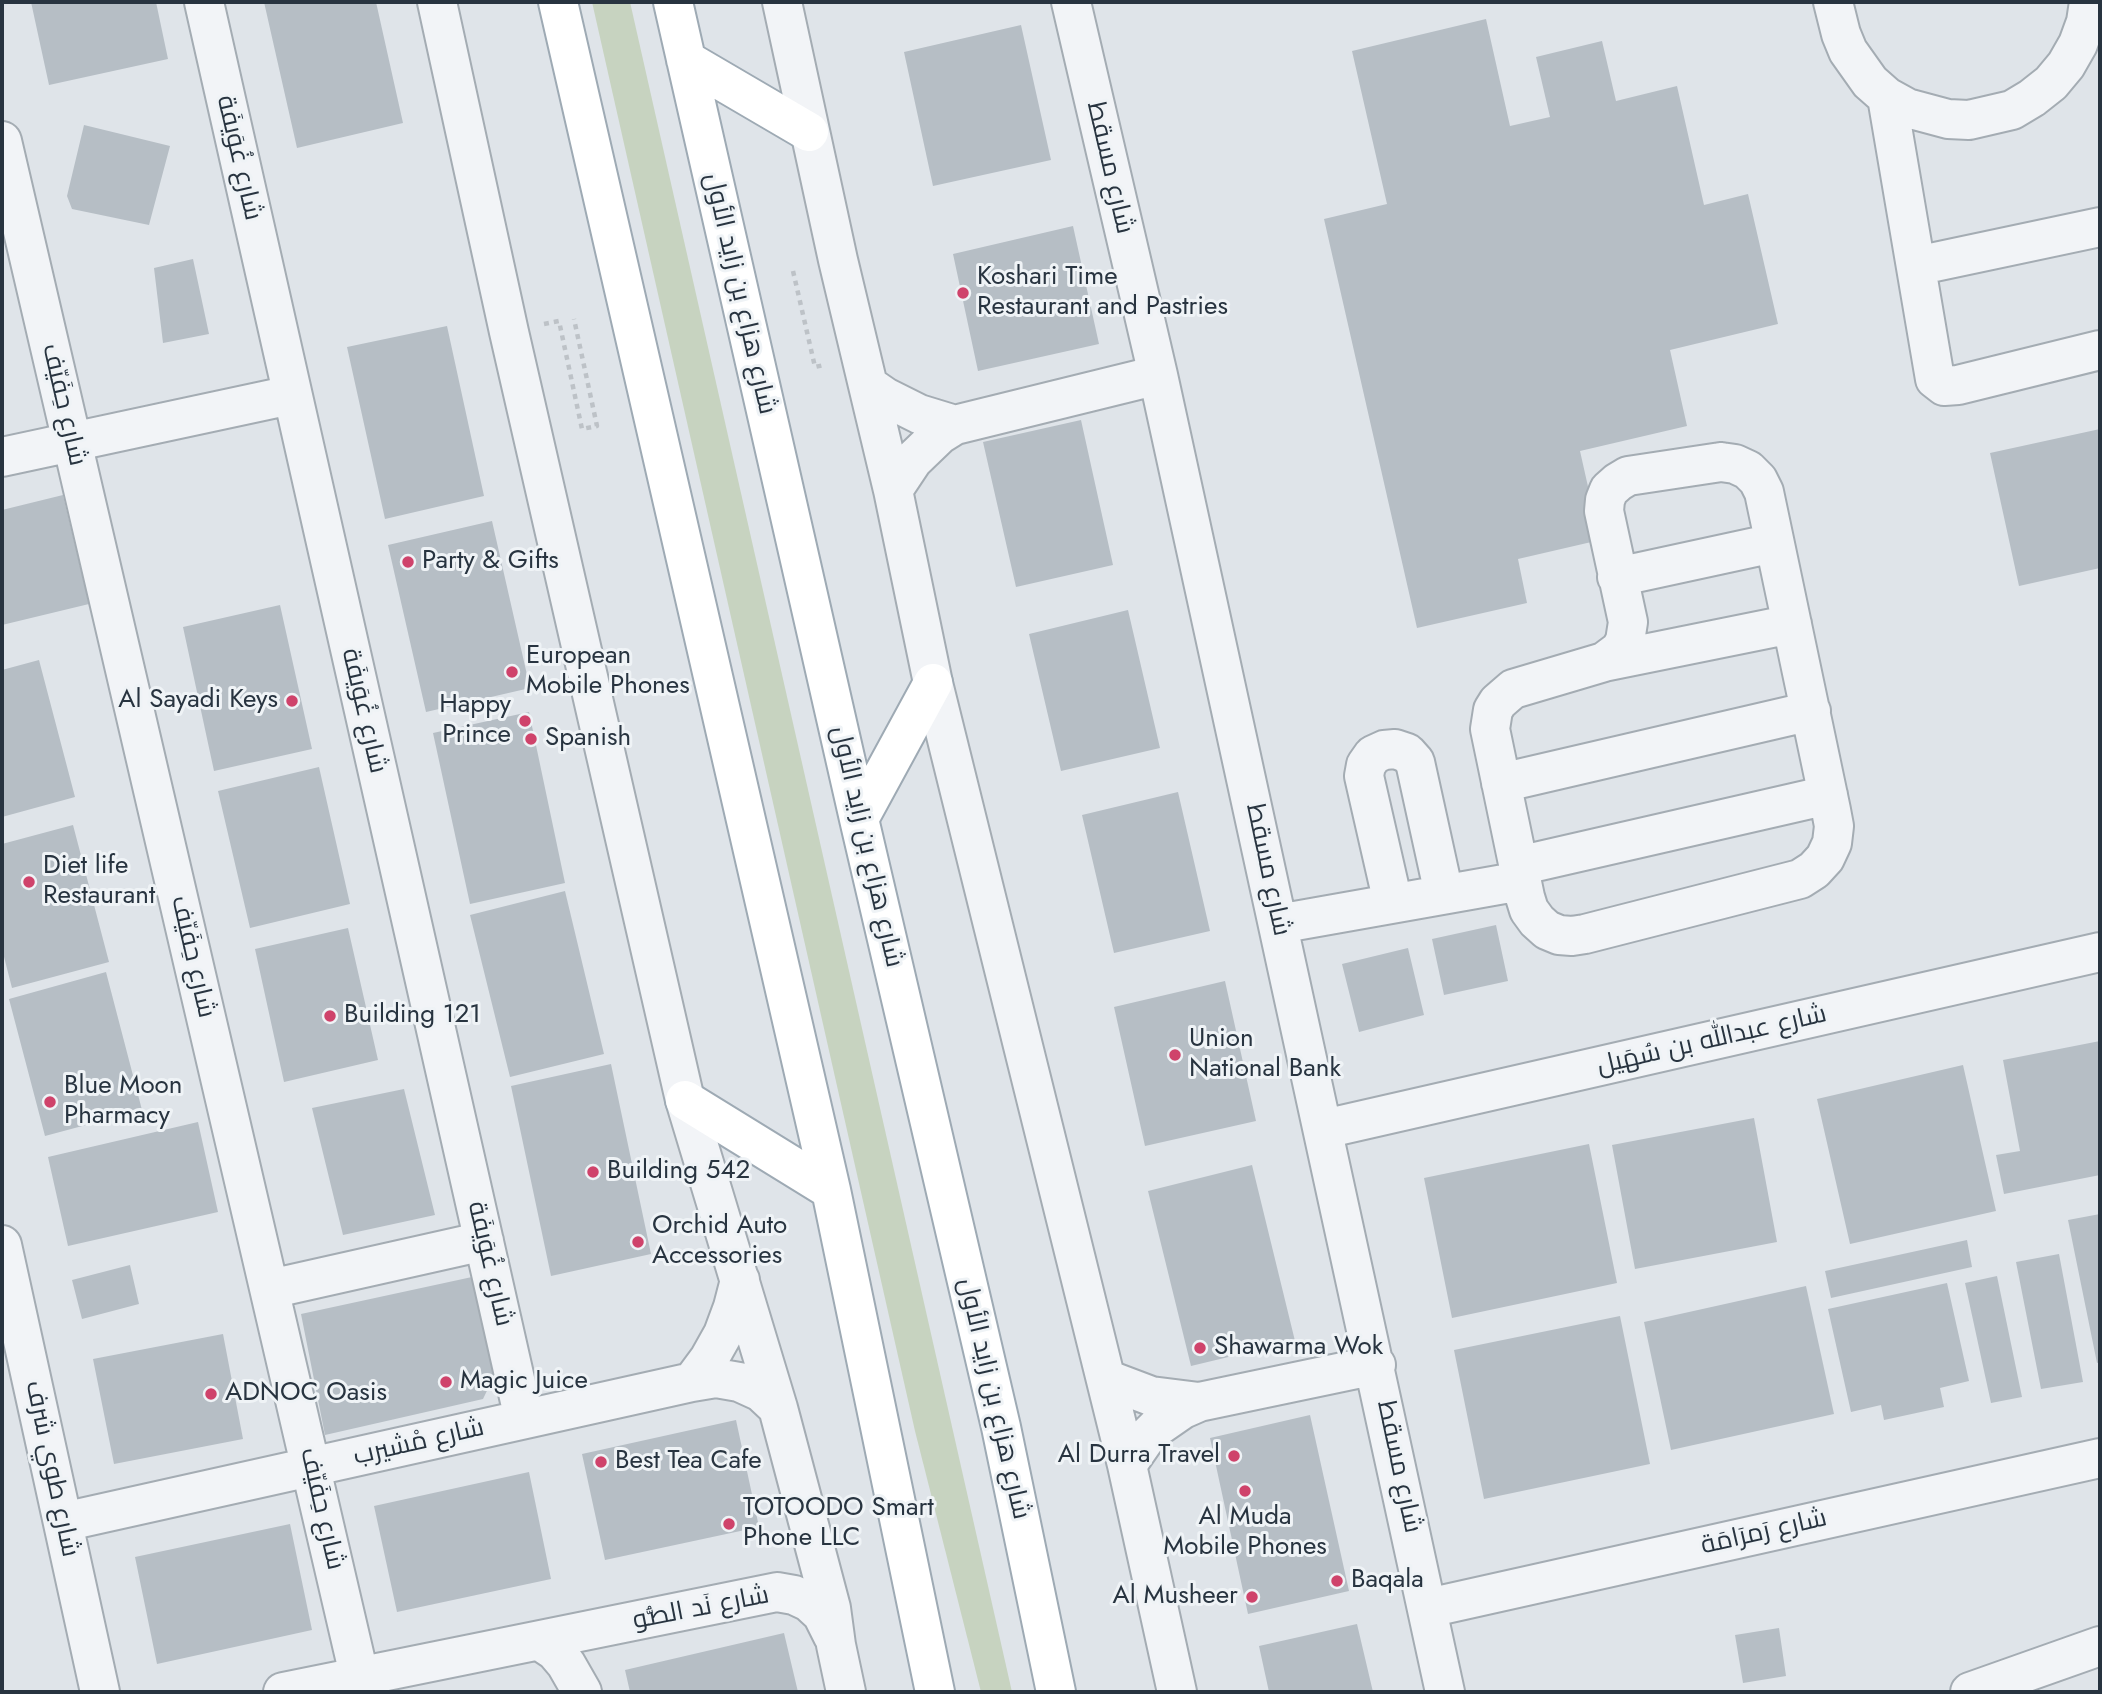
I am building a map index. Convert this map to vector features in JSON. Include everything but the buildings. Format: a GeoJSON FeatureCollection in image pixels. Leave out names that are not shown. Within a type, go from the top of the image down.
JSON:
{"type":"FeatureCollection","features":[{"type":"Feature","properties":{"kind":"main road"},"geometry":{"type":"LineString","coordinates":[[558,2],[831,1190],[935,1692]]}},
{"type":"Feature","properties":{"kind":"main road","name":"شارع هزاع بن زايد الأول"},"geometry":{"type":"LineString","coordinates":[[673,2],[1001,1427],[1056,1692]]}},
{"type":"Feature","properties":{"kind":"main road"},"geometry":{"type":"LineString","coordinates":[[686,60],[810,132]]}},
{"type":"Feature","properties":{"kind":"main road"},"geometry":{"type":"LineString","coordinates":[[859,819],[933,683]]}},
{"type":"Feature","properties":{"kind":"main road"},"geometry":{"type":"LineString","coordinates":[[685,1100],[831,1190]]}},
{"type":"Feature","properties":{"kind":"street","name":"شارع غُوَيفَة"},"geometry":{"type":"LineString","coordinates":[[204,2],[524,1419]]}},
{"type":"Feature","properties":{"kind":"street"},"geometry":{"type":"LineString","coordinates":[[437,2],[506,318],[685,1100],[778,1408],[831,1608],[846,1692]]}},
{"type":"Feature","properties":{"kind":"street"},"geometry":{"type":"LineString","coordinates":[[782,2],[893,490],[933,683],[1127,1465],[1177,1692]]}},
{"type":"Feature","properties":{"kind":"street","name":"شارع مسقط"},"geometry":{"type":"LineString","coordinates":[[1070,2],[1158,375],[1376,1365],[1445,1692]]}},
{"type":"Feature","properties":{"kind":"street"},"geometry":{"type":"LineString","coordinates":[[1833,2],[1840,34],[1848,51],[1870,82],[1887,97],[1907,108],[1948,119],[1969,120],[2012,110],[2051,83],[2066,65],[2082,33],[2089,2]]}},
{"type":"Feature","properties":{"kind":"street"},"geometry":{"type":"LineString","coordinates":[[1887,97],[1935,379],[1944,386],[1958,386],[2100,350]]}},
{"type":"Feature","properties":{"kind":"street","name":"شارع حِفَيّف"},"geometry":{"type":"LineString","coordinates":[[2,141],[361,1685]]}},
{"type":"Feature","properties":{"kind":"street"},"geometry":{"type":"LineString","coordinates":[[1916,265],[2100,227]]}},
{"type":"Feature","properties":{"kind":"street"},"geometry":{"type":"LineString","coordinates":[[893,490],[913,460],[939,435],[955,425],[1158,375]]}},
{"type":"Feature","properties":{"kind":"street"},"geometry":{"type":"LineString","coordinates":[[869,386],[910,410],[955,425]]}},
{"type":"Feature","properties":{"kind":"street"},"geometry":{"type":"LineString","coordinates":[[2,457],[291,395]]}},
{"type":"Feature","properties":{"kind":"street"},"geometry":{"type":"LineString","coordinates":[[1604,662],[1620,650],[1628,632],[1604,511],[1609,490],[1628,476],[1707,463],[1735,464],[1748,470],[1758,480],[1764,492],[1811,711],[1834,826],[1832,843],[1825,858],[1814,870],[1800,879],[1572,936],[1547,930],[1536,921],[1529,910],[1490,729],[1490,719],[1498,702],[1513,689],[1604,662],[1792,624]]}},
{"type":"Feature","properties":{"kind":"street"},"geometry":{"type":"LineString","coordinates":[[1617,578],[1774,543]]}},
{"type":"Feature","properties":{"kind":"street"},"geometry":{"type":"LineString","coordinates":[[1501,783],[1811,711]]}},
{"type":"Feature","properties":{"kind":"street"},"geometry":{"type":"LineString","coordinates":[[1393,903],[1364,776],[1366,765],[1373,755],[1384,750],[1395,749],[1406,753],[1415,762],[1444,894]]}},
{"type":"Feature","properties":{"kind":"street"},"geometry":{"type":"LineString","coordinates":[[1278,924],[1444,894],[1828,795]]}},
{"type":"Feature","properties":{"kind":"street","name":"شارع عبدالله بن سُهَيل"},"geometry":{"type":"LineString","coordinates":[[1324,1129],[2100,952]]}},
{"type":"Feature","properties":{"kind":"street"},"geometry":{"type":"LineString","coordinates":[[270,1289],[484,1241]]}},
{"type":"Feature","properties":{"kind":"street","name":"شارع طوي شرف"},"geometry":{"type":"LineString","coordinates":[[3,1253],[100,1692]]}},
{"type":"Feature","properties":{"kind":"street"},"geometry":{"type":"LineString","coordinates":[[692,1382],[723,1334],[740,1280]]}},
{"type":"Feature","properties":{"kind":"street","name":"شارع مسقط"},"geometry":{"type":"LineString","coordinates":[[1127,1465],[1140,1445],[1157,1427],[1176,1413],[1199,1402],[1376,1365]]}},
{"type":"Feature","properties":{"kind":"street","name":"شارع مْشيرب"},"geometry":{"type":"LineString","coordinates":[[63,1522],[716,1378],[739,1382],[761,1392],[778,1408]]}},
{"type":"Feature","properties":{"kind":"street","name":"شارع مسقط"},"geometry":{"type":"LineString","coordinates":[[1106,1379],[1151,1395],[1199,1402]]}},
{"type":"Feature","properties":{"kind":"street","name":"شارع رَمرَامَة"},"geometry":{"type":"LineString","coordinates":[[1428,1608],[2100,1458]]}},
{"type":"Feature","properties":{"kind":"street","name":"شارع نَد الصُّو"},"geometry":{"type":"LineString","coordinates":[[283,1692],[361,1685],[540,1641],[777,1592],[802,1599],[822,1614],[831,1628],[836,1645]]}},
{"type":"Feature","properties":{"kind":"street"},"geometry":{"type":"LineString","coordinates":[[540,1641],[555,1651],[566,1664],[582,1692]]}},
{"type":"Feature","properties":{"kind":"street"},"geometry":{"type":"LineString","coordinates":[[1970,1692],[2100,1646]]}},
{"type":"Feature","properties":{"kind":"path"},"geometry":{"type":"LineString","coordinates":[[559,321],[582,429],[597,426],[574,319]]}},
{"type":"Feature","properties":{"kind":"green space"},"geometry":{"type":"Polygon","coordinates":[[[592,2],[630,2],[1012,1692],[981,1692],[915,1431],[592,2]]]}},
{"type":"Feature","properties":{"kind":"place","name":"Koshari Time Restaurant and Pastries"},"geometry":{"type":"Point","coordinates":[963,293]}},
{"type":"Feature","properties":{"kind":"place","name":"Party & Gifts"},"geometry":{"type":"Point","coordinates":[408,562]}},
{"type":"Feature","properties":{"kind":"place","name":"European Mobile Phones"},"geometry":{"type":"Point","coordinates":[512,672]}},
{"type":"Feature","properties":{"kind":"place","name":"Al Sayadi Keys"},"geometry":{"type":"Point","coordinates":[292,701]}},
{"type":"Feature","properties":{"kind":"place","name":"Happy Prince"},"geometry":{"type":"Point","coordinates":[525,721]}},
{"type":"Feature","properties":{"kind":"place","name":"Spanish"},"geometry":{"type":"Point","coordinates":[531,739]}},
{"type":"Feature","properties":{"kind":"place","name":"Diet life Restaurant"},"geometry":{"type":"Point","coordinates":[29,882]}},
{"type":"Feature","properties":{"kind":"place","name":"Building 121"},"geometry":{"type":"Point","coordinates":[330,1016]}},
{"type":"Feature","properties":{"kind":"place","name":"Union National Bank"},"geometry":{"type":"Point","coordinates":[1175,1055]}},
{"type":"Feature","properties":{"kind":"place","name":"Blue Moon Pharmacy"},"geometry":{"type":"Point","coordinates":[50,1102]}},
{"type":"Feature","properties":{"kind":"place","name":"Building 542"},"geometry":{"type":"Point","coordinates":[593,1172]}},
{"type":"Feature","properties":{"kind":"place","name":"Orchid Auto Accessories"},"geometry":{"type":"Point","coordinates":[638,1242]}},
{"type":"Feature","properties":{"kind":"place","name":"Shawarma Wok"},"geometry":{"type":"Point","coordinates":[1200,1348]}},
{"type":"Feature","properties":{"kind":"place","name":"Magic Juice"},"geometry":{"type":"Point","coordinates":[446,1382]}},
{"type":"Feature","properties":{"kind":"place","name":"ADNOC Oasis"},"geometry":{"type":"Point","coordinates":[211,1394]}},
{"type":"Feature","properties":{"kind":"place","name":"Al Durra Travel"},"geometry":{"type":"Point","coordinates":[1234,1456]}},
{"type":"Feature","properties":{"kind":"place","name":"Best Tea Cafe"},"geometry":{"type":"Point","coordinates":[601,1462]}},
{"type":"Feature","properties":{"kind":"place","name":"Al Muda Mobile Phones"},"geometry":{"type":"Point","coordinates":[1245,1491]}},
{"type":"Feature","properties":{"kind":"place","name":"TOTOODO Smart Phone LLC"},"geometry":{"type":"Point","coordinates":[729,1524]}},
{"type":"Feature","properties":{"kind":"place","name":"Baqala"},"geometry":{"type":"Point","coordinates":[1337,1581]}},
{"type":"Feature","properties":{"kind":"place","name":"Al Musheer"},"geometry":{"type":"Point","coordinates":[1252,1597]}}]}
